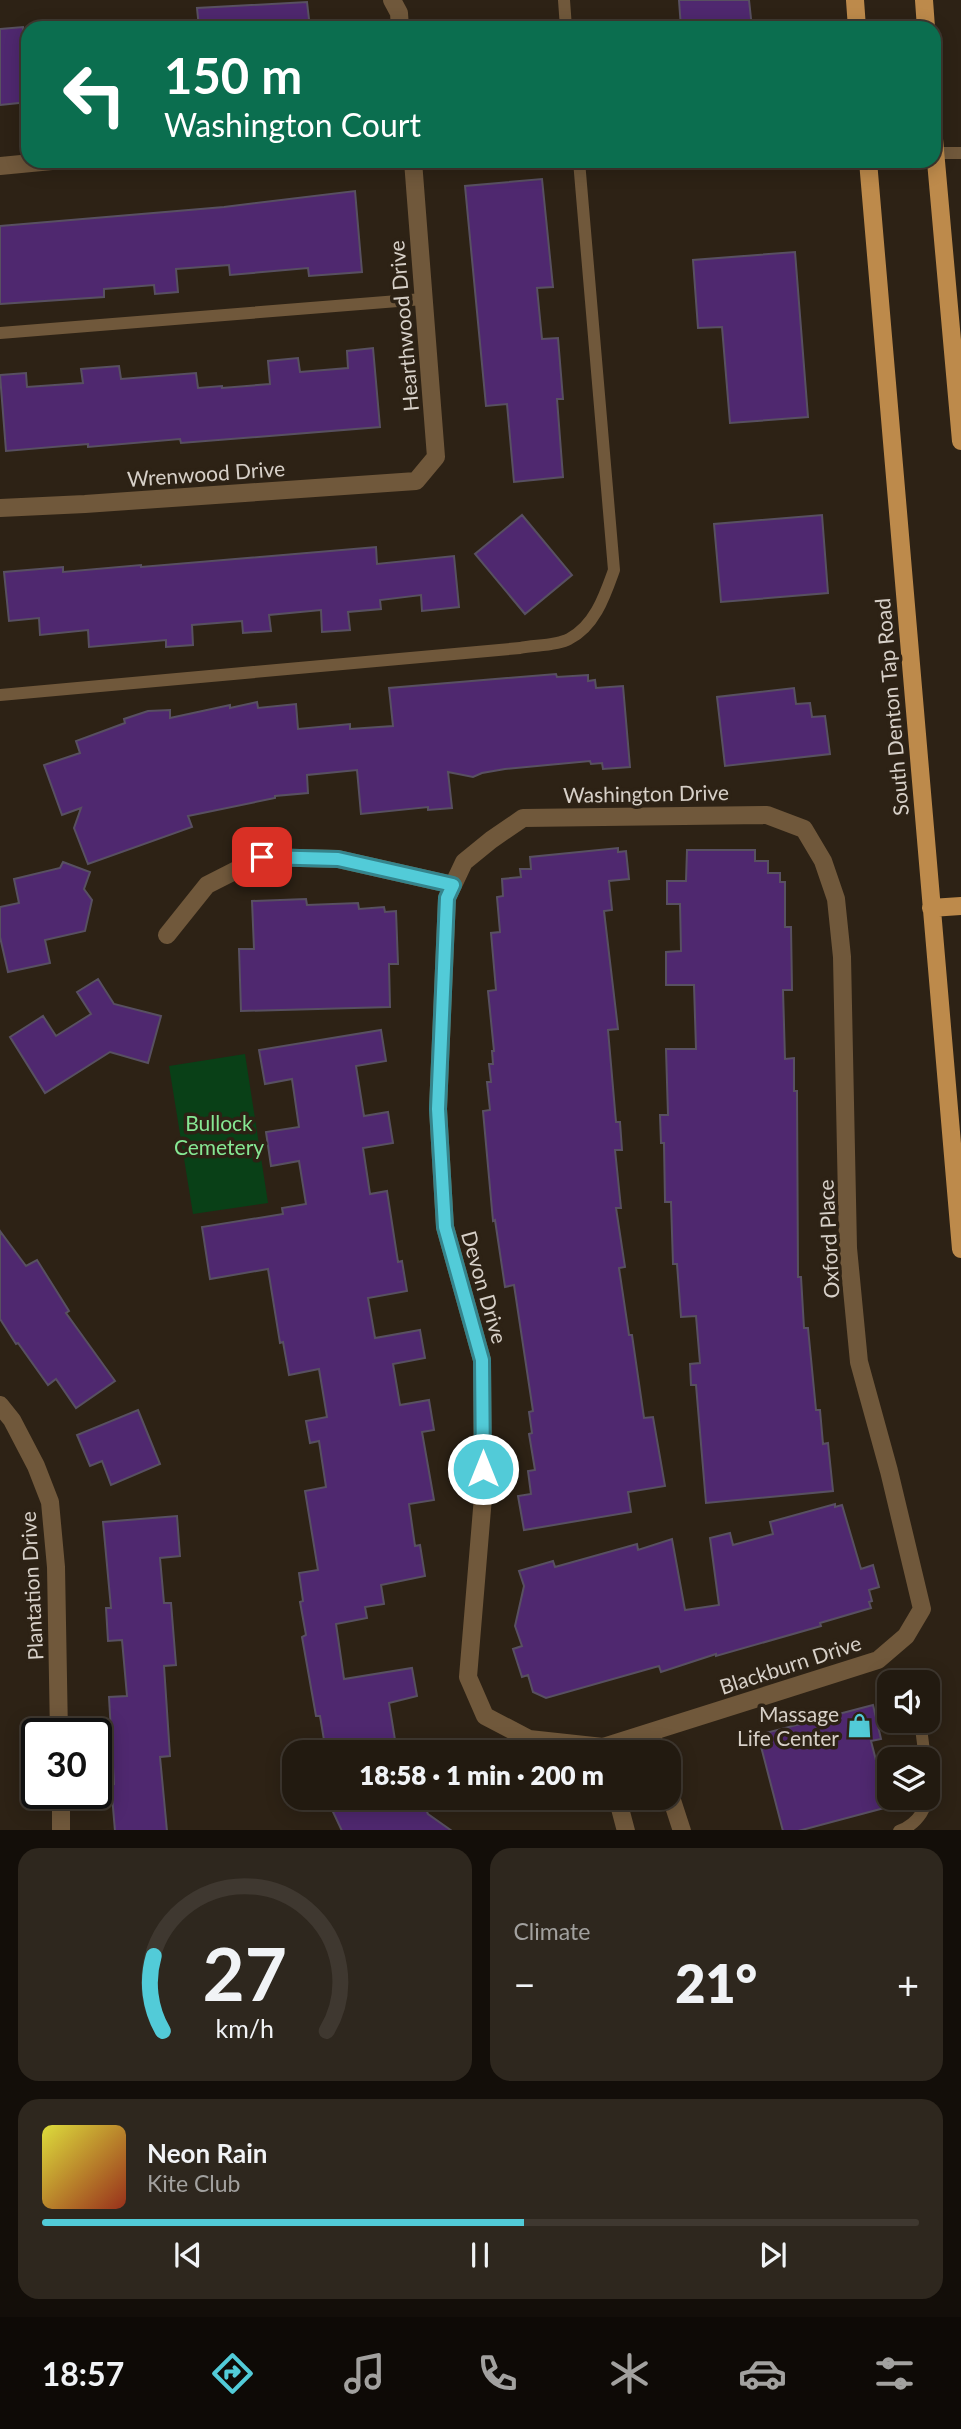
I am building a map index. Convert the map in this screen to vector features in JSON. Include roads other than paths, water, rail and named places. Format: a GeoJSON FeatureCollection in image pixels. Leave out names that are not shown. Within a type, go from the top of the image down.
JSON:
{"type":"FeatureCollection","features":[{"type":"Feature","properties":{"kind":"main road"},"geometry":{"type":"LineString","coordinates":[[855,0],[856,21]]}},
{"type":"Feature","properties":{"kind":"main road"},"geometry":{"type":"LineString","coordinates":[[924,0],[926,21]]}},
{"type":"Feature","properties":{"kind":"main road","name":"South Denton Tap Road"},"geometry":{"type":"LineString","coordinates":[[869,168],[961,1250]]}},
{"type":"Feature","properties":{"kind":"main road"},"geometry":{"type":"LineString","coordinates":[[937,168],[961,441]]}},
{"type":"Feature","properties":{"kind":"main road"},"geometry":{"type":"LineString","coordinates":[[931,908],[961,906]]}},
{"type":"Feature","properties":{"kind":"street"},"geometry":{"type":"LineString","coordinates":[[392,0],[399,13],[400,21]]}},
{"type":"Feature","properties":{"kind":"street"},"geometry":{"type":"LineString","coordinates":[[0,166],[21,164]]}},
{"type":"Feature","properties":{"kind":"street","name":"Hearthwood Drive"},"geometry":{"type":"LineString","coordinates":[[414,168],[436,457],[416,481]]}},
{"type":"Feature","properties":{"kind":"street","name":"Wrenwood Drive"},"geometry":{"type":"LineString","coordinates":[[0,508],[416,481]]}},
{"type":"Feature","properties":{"kind":"street","name":"Washington Drive"},"geometry":{"type":"LineString","coordinates":[[464,862],[523,818],[754,815],[766,815],[804,829],[823,861]]}},
{"type":"Feature","properties":{"kind":"street"},"geometry":{"type":"LineString","coordinates":[[167,935],[207,885],[262,857],[338,859],[453,885]]}},
{"type":"Feature","properties":{"kind":"street","name":"Oxford Place"},"geometry":{"type":"LineString","coordinates":[[823,861],[836,899],[842,957],[848,1248],[859,1362],[922,1609]]}},
{"type":"Feature","properties":{"kind":"street","name":"Devon Drive"},"geometry":{"type":"LineString","coordinates":[[464,862],[447,898],[438,1109],[445,1227],[482,1360],[483,1497],[468,1677],[485,1716],[529,1739]]}},
{"type":"Feature","properties":{"kind":"street","name":"Plantation Drive"},"geometry":{"type":"LineString","coordinates":[[0,1405],[12,1420],[36,1466],[50,1502],[56,1567],[60,1718]]}},
{"type":"Feature","properties":{"kind":"street","name":"Blackburn Drive"},"geometry":{"type":"LineString","coordinates":[[630,1740],[878,1660],[906,1636],[922,1609]]}},
{"type":"Feature","properties":{"kind":"street"},"geometry":{"type":"LineString","coordinates":[[651,1732],[653,1740]]}},
{"type":"Feature","properties":{"kind":"street","name":"Blackburn Drive"},"geometry":{"type":"LineString","coordinates":[[529,1739],[536,1740]]}},
{"type":"Feature","properties":{"kind":"street"},"geometry":{"type":"LineString","coordinates":[[61,1809],[61,1830]]}},
{"type":"Feature","properties":{"kind":"street"},"geometry":{"type":"LineString","coordinates":[[621,1810],[626,1830]]}},
{"type":"Feature","properties":{"kind":"street"},"geometry":{"type":"LineString","coordinates":[[675,1810],[682,1830]]}},
{"type":"Feature","properties":{"kind":"lane"},"geometry":{"type":"LineString","coordinates":[[564,0],[566,21]]}},
{"type":"Feature","properties":{"kind":"lane"},"geometry":{"type":"LineString","coordinates":[[941,150],[961,153]]}},
{"type":"Feature","properties":{"kind":"lane"},"geometry":{"type":"LineString","coordinates":[[0,695],[520,648],[569,639],[590,622],[603,600],[614,570],[580,168]]}},
{"type":"Feature","properties":{"kind":"lane"},"geometry":{"type":"LineString","coordinates":[[0,333],[424,299]]}},
{"type":"Feature","properties":{"kind":"lane"},"geometry":{"type":"LineString","coordinates":[[899,1830],[910,1827],[923,1810]]}},
{"type":"Feature","properties":{"kind":"place","name":"Massage Life Center"},"geometry":{"type":"Point","coordinates":[859,1725]}},
{"type":"Feature","properties":{"kind":"park label","name":"Bullock Cemetery"},"geometry":{"type":"Point","coordinates":[219,1134]}}]}
